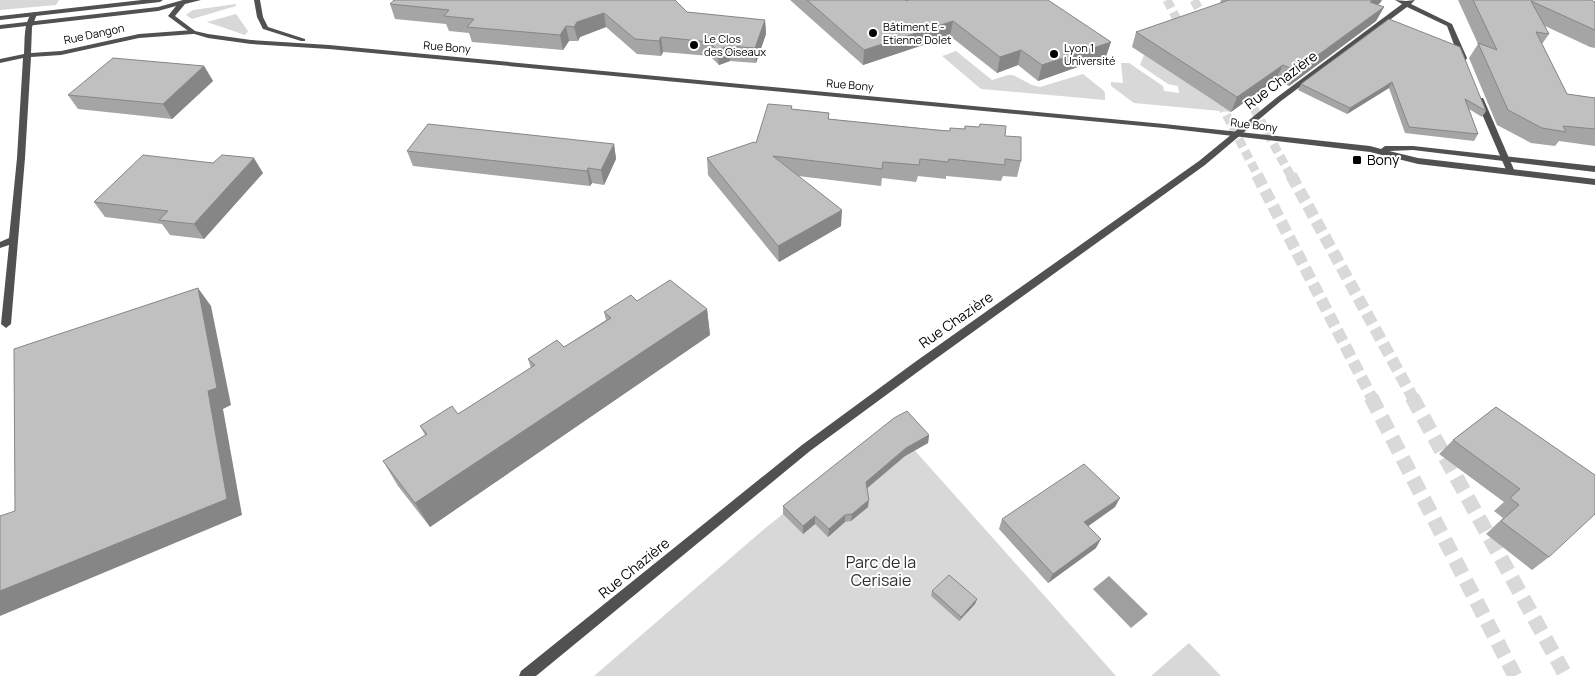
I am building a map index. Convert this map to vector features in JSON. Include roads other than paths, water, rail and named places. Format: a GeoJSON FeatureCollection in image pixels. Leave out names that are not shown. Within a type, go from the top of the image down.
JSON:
{"type":"FeatureCollection","features":[{"type":"Feature","properties":{"kind":"street"},"geometry":{"type":"LineString","coordinates":[[0,18],[160,0]]}},
{"type":"Feature","properties":{"kind":"street"},"geometry":{"type":"LineString","coordinates":[[164,0],[183,2]]}},
{"type":"Feature","properties":{"kind":"street"},"geometry":{"type":"LineString","coordinates":[[0,27],[158,9],[198,0]]}},
{"type":"Feature","properties":{"kind":"street","name":"Rue Bony"},"geometry":{"type":"LineString","coordinates":[[257,0],[260,17],[265,28],[282,35],[328,46]]}},
{"type":"Feature","properties":{"kind":"street"},"geometry":{"type":"LineString","coordinates":[[1398,0],[1409,2],[1450,25],[1468,68]]}},
{"type":"Feature","properties":{"kind":"street","name":"Rue Bony"},"geometry":{"type":"LineString","coordinates":[[183,2],[171,16],[193,32],[251,42],[328,46],[1234,134],[1370,150],[1418,161],[1595,182]]}},
{"type":"Feature","properties":{"kind":"street","name":"Rue Chazière"},"geometry":{"type":"LineString","coordinates":[[526,676],[806,448],[1202,163],[1234,134],[1409,2]]}},
{"type":"Feature","properties":{"kind":"street"},"geometry":{"type":"LineString","coordinates":[[6,324],[27,55],[30,24],[34,14]]}},
{"type":"Feature","properties":{"kind":"street","name":"Rue Dangon"},"geometry":{"type":"LineString","coordinates":[[0,61],[27,55],[61,53],[138,36],[193,32]]}},
{"type":"Feature","properties":{"kind":"street"},"geometry":{"type":"LineString","coordinates":[[1478,95],[1511,172]]}},
{"type":"Feature","properties":{"kind":"street","name":"Rue Bony"},"geometry":{"type":"LineString","coordinates":[[1370,150],[1413,148],[1595,169]]}},
{"type":"Feature","properties":{"kind":"street"},"geometry":{"type":"LineString","coordinates":[[0,245],[14,240]]}},
{"type":"Feature","properties":{"kind":"tunnel"},"geometry":{"type":"LineString","coordinates":[[1167,0],[1184,33]]}},
{"type":"Feature","properties":{"kind":"tunnel"},"geometry":{"type":"LineString","coordinates":[[1194,0],[1208,26]]}},
{"type":"Feature","properties":{"kind":"tunnel"},"geometry":{"type":"LineString","coordinates":[[1241,85],[1291,176]]}},
{"type":"Feature","properties":{"kind":"tunnel"},"geometry":{"type":"LineString","coordinates":[[1214,91],[1258,176]]}},
{"type":"Feature","properties":{"kind":"tunnel"},"geometry":{"type":"LineString","coordinates":[[1257,175],[1372,398]]}},
{"type":"Feature","properties":{"kind":"tunnel"},"geometry":{"type":"LineString","coordinates":[[1291,175],[1413,398]]}},
{"type":"Feature","properties":{"kind":"tunnel"},"geometry":{"type":"LineString","coordinates":[[1371,397],[1515,676]]}},
{"type":"Feature","properties":{"kind":"tunnel"},"geometry":{"type":"LineString","coordinates":[[1412,397],[1566,676]]}},
{"type":"Feature","properties":{"kind":"place","name":"Bâtiment E - Etienne Dolet"},"geometry":{"type":"Point","coordinates":[873,33]}},
{"type":"Feature","properties":{"kind":"place","name":"Le Clos des Oiseaux"},"geometry":{"type":"Point","coordinates":[694,45]}},
{"type":"Feature","properties":{"kind":"place","name":"Lyon 1 Université"},"geometry":{"type":"Point","coordinates":[1054,54]}},
{"type":"Feature","properties":{"kind":"place","name":"Bony"},"geometry":{"type":"Point","coordinates":[1357,160]}},
{"type":"Feature","properties":{"kind":"park label","name":"Parc de la Cerisaie"},"geometry":{"type":"Point","coordinates":[881,571]}}]}
